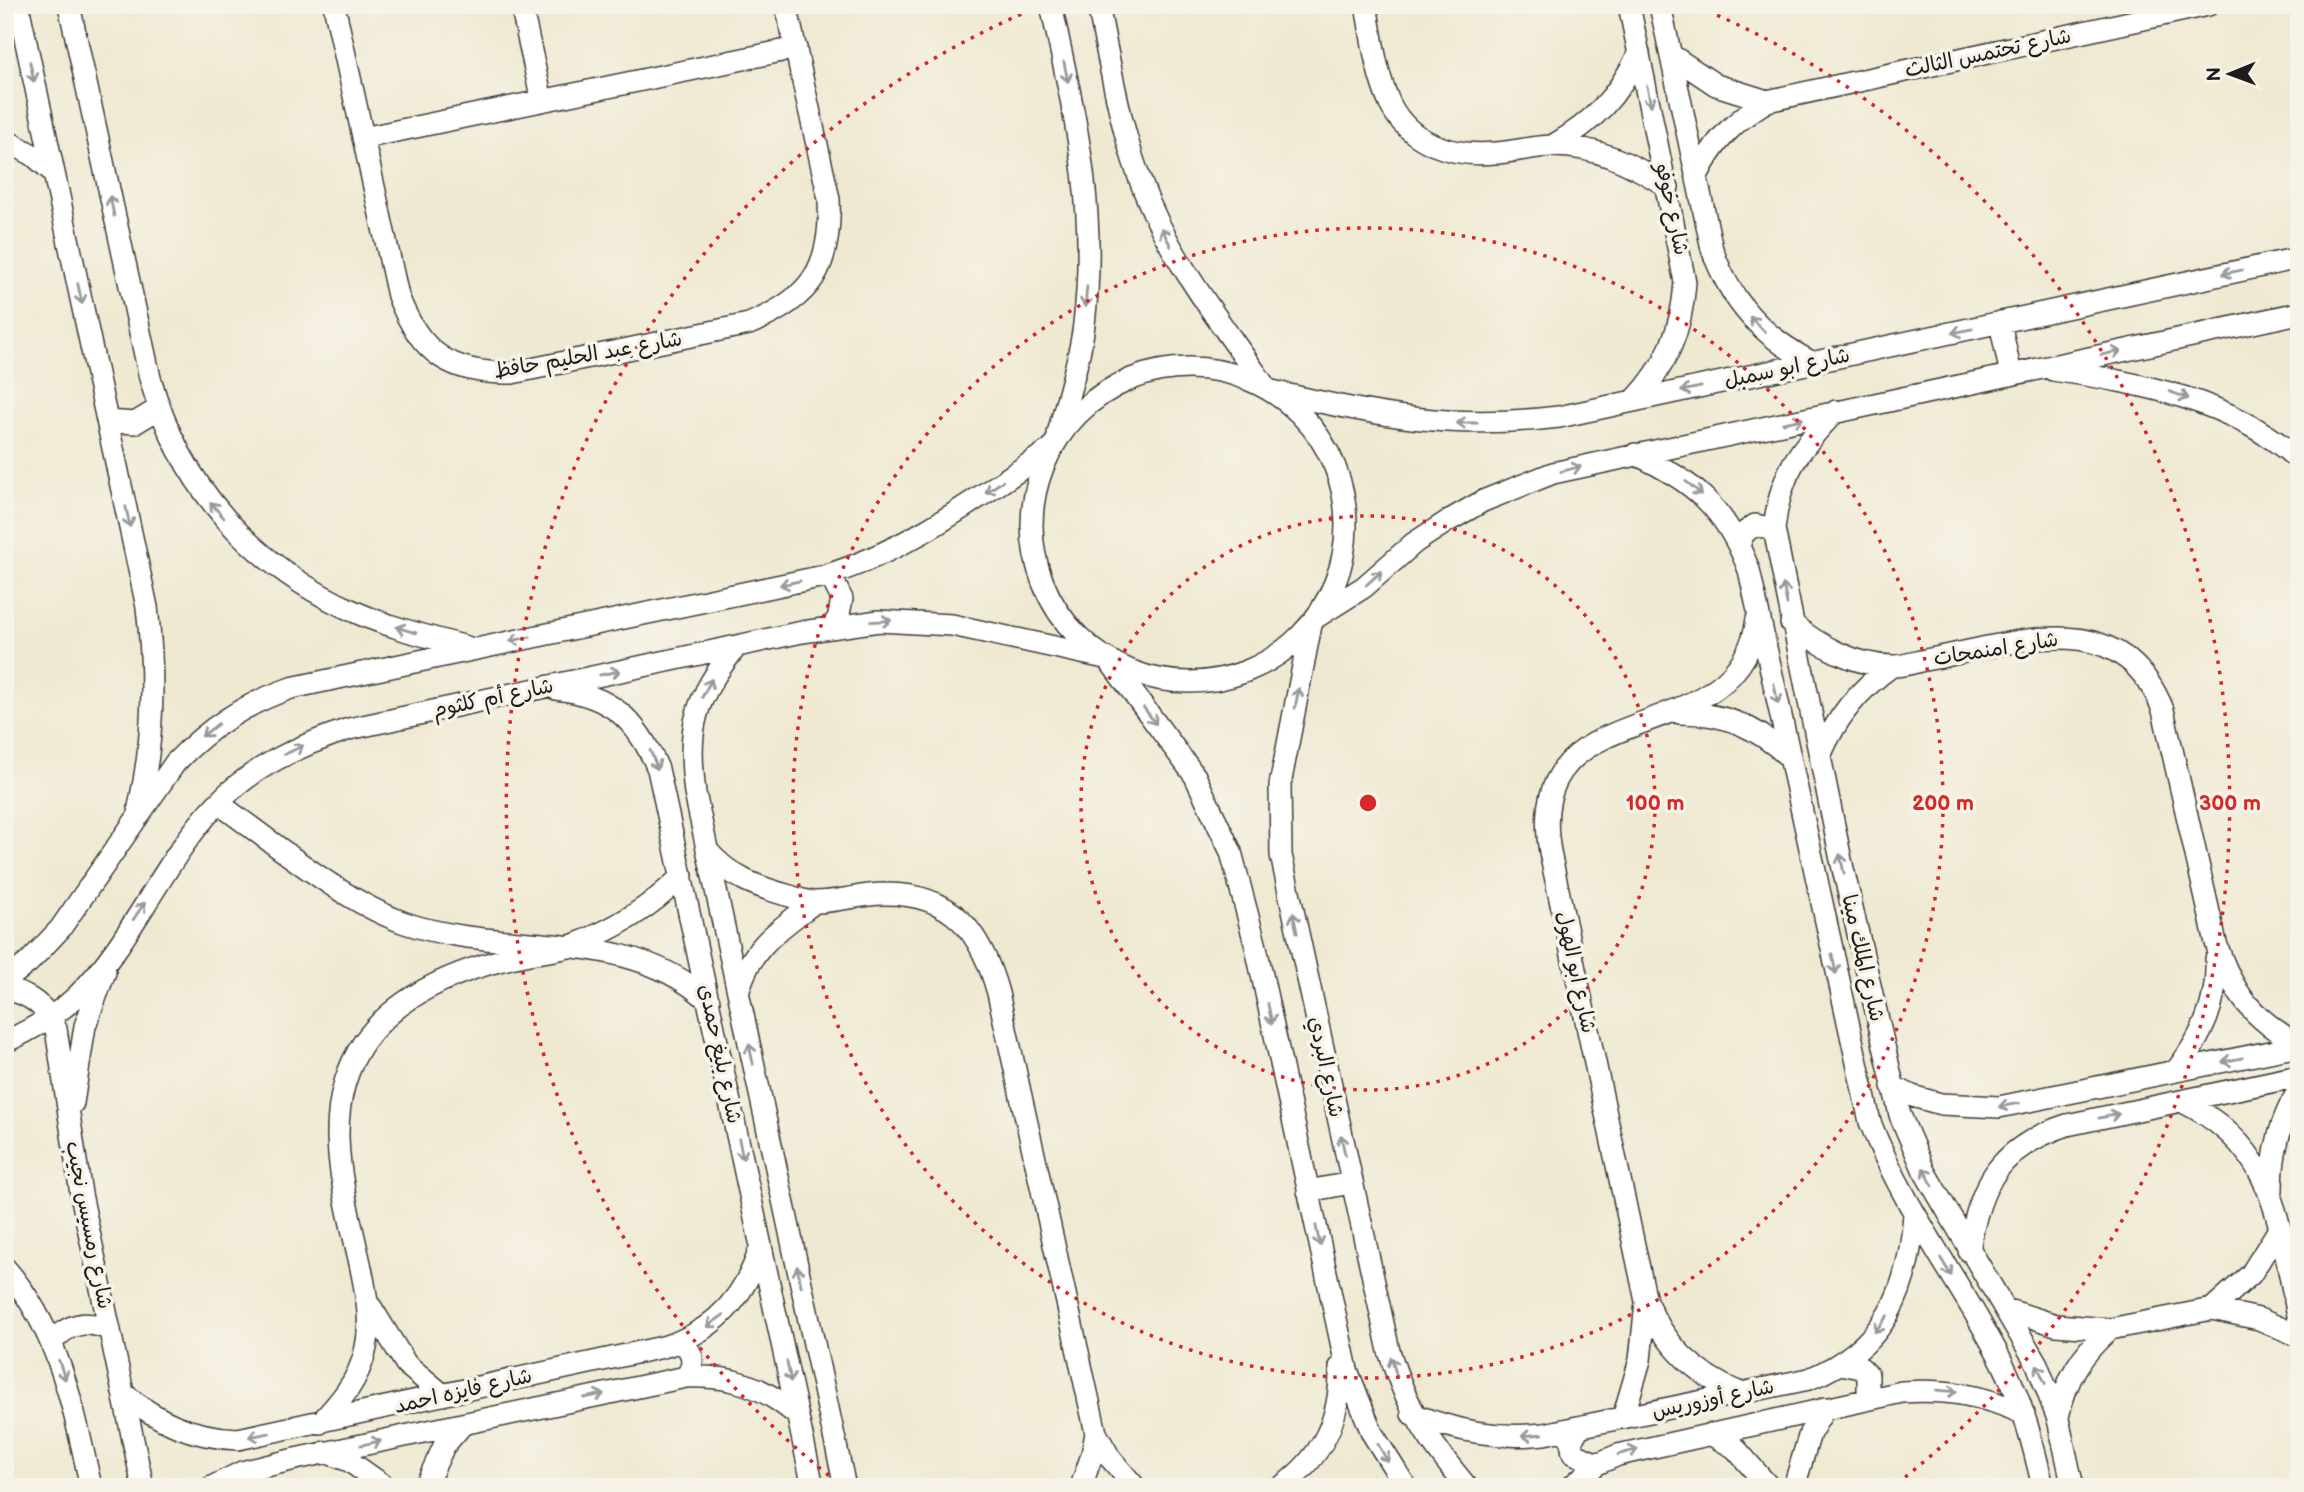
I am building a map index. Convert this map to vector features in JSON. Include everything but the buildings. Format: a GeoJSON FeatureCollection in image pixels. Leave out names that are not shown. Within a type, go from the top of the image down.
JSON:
{"type":"FeatureCollection","features":[{"type":"Feature","properties":{"kind":"street"},"geometry":{"type":"LineString","coordinates":[[18,5],[147,607],[152,649],[152,733],[137,817]]}},
{"type":"Feature","properties":{"kind":"street"},"geometry":{"type":"LineString","coordinates":[[69,5],[159,409],[170,439],[202,493],[223,517],[279,567],[315,592],[354,612],[472,648]]}},
{"type":"Feature","properties":{"kind":"street","name":"شارع عبد الحليم حافظ"},"geometry":{"type":"LineString","coordinates":[[334,5],[398,296],[409,324],[428,348],[453,365],[482,373],[512,373],[736,327],[779,312],[805,291],[822,264],[831,232],[829,199],[786,5]]}},
{"type":"Feature","properties":{"kind":"street"},"geometry":{"type":"LineString","coordinates":[[521,5],[542,101]]}},
{"type":"Feature","properties":{"kind":"street"},"geometry":{"type":"LineString","coordinates":[[1051,5],[1083,158],[1090,228],[1084,327],[1053,446],[1040,477],[1033,506],[1032,535],[1037,565],[1047,592],[1062,618],[1082,640],[1107,660],[1143,676],[1180,683],[1217,681],[1252,670],[1274,657],[1314,621],[1364,587],[1414,543],[1483,502],[1553,473],[2299,313]]}},
{"type":"Feature","properties":{"kind":"street"},"geometry":{"type":"LineString","coordinates":[[1098,5],[1126,138],[1157,220],[1184,268],[1269,389]]}},
{"type":"Feature","properties":{"kind":"street"},"geometry":{"type":"LineString","coordinates":[[1366,5],[1377,64],[1391,106],[1404,124],[1421,139],[1441,149],[1463,154],[1552,146],[1613,157],[1642,170],[1668,187]]}},
{"type":"Feature","properties":{"kind":"street","name":"شارع خوفو"},"geometry":{"type":"LineString","coordinates":[[1629,5],[1682,256],[1685,282],[1677,334],[1653,381],[1634,401]]}},
{"type":"Feature","properties":{"kind":"street","name":"شارع خوفو"},"geometry":{"type":"LineString","coordinates":[[1660,5],[1712,249],[1721,274],[1749,317],[1768,336],[1813,363]]}},
{"type":"Feature","properties":{"kind":"street","name":"شارع تحتمس الثالث"},"geometry":{"type":"LineString","coordinates":[[1697,176],[1723,133],[1741,116],[1767,101],[2208,5]]}},
{"type":"Feature","properties":{"kind":"street"},"geometry":{"type":"LineString","coordinates":[[363,138],[796,48]]}},
{"type":"Feature","properties":{"kind":"street"},"geometry":{"type":"LineString","coordinates":[[1552,146],[1581,130],[1605,108],[1625,83],[1639,53]]}},
{"type":"Feature","properties":{"kind":"street","name":"شارع تحتمس الثالث"},"geometry":{"type":"LineString","coordinates":[[1671,55],[1716,85],[1767,101]]}},
{"type":"Feature","properties":{"kind":"street"},"geometry":{"type":"LineString","coordinates":[[5,140],[33,155],[53,172]]}},
{"type":"Feature","properties":{"kind":"street"},"geometry":{"type":"LineString","coordinates":[[1682,256],[1698,265],[1706,261],[1712,249]]}},
{"type":"Feature","properties":{"kind":"street","name":"شارع ابو سمبل"},"geometry":{"type":"LineString","coordinates":[[1269,389],[1381,415],[1464,424],[1559,417],[2299,258]]}},
{"type":"Feature","properties":{"kind":"street"},"geometry":{"type":"LineString","coordinates":[[2000,323],[2011,374]]}},
{"type":"Feature","properties":{"kind":"street"},"geometry":{"type":"LineString","coordinates":[[5,981],[29,962],[60,929],[176,763],[195,742],[240,709],[291,688],[824,576],[863,564],[901,547],[1053,446],[1077,415],[1103,393],[1145,374],[1167,369],[1201,368],[1235,374],[1269,389],[1301,414],[1324,443],[1341,488],[1346,512],[1345,549],[1335,584],[1314,621]]}},
{"type":"Feature","properties":{"kind":"street"},"geometry":{"type":"LineString","coordinates":[[2040,368],[2169,391],[2213,407],[2255,429],[2299,460]]}},
{"type":"Feature","properties":{"kind":"street"},"geometry":{"type":"LineString","coordinates":[[108,421],[121,425],[135,423],[159,409]]}},
{"type":"Feature","properties":{"kind":"street","name":"شارع الملك مينا"},"geometry":{"type":"LineString","coordinates":[[1836,411],[1796,454],[1784,477],[1774,529],[1819,756],[1892,1086],[1911,1144],[1969,1251],[2037,1364],[2058,1419],[2073,1487]]}},
{"type":"Feature","properties":{"kind":"street","name":"شارع الملك مينا"},"geometry":{"type":"LineString","coordinates":[[1635,454],[1664,468],[1708,500],[1726,521],[1740,545],[1758,610],[1861,1089],[1882,1154],[1914,1214],[1997,1353],[2024,1414],[2043,1487]]}},
{"type":"Feature","properties":{"kind":"street"},"geometry":{"type":"LineString","coordinates":[[1740,545],[1744,533],[1755,525],[1774,529]]}},
{"type":"Feature","properties":{"kind":"street"},"geometry":{"type":"LineString","coordinates":[[824,576],[833,582],[842,599],[838,619],[831,627]]}},
{"type":"Feature","properties":{"kind":"street","name":"شارع ابو الهول"},"geometry":{"type":"LineString","coordinates":[[1675,713],[1724,683],[1743,662],[1754,638],[1758,610]]}},
{"type":"Feature","properties":{"kind":"street","name":"شارع أم كلثوم"},"geometry":{"type":"LineString","coordinates":[[5,1042],[51,1017],[77,996],[116,946],[190,837],[218,803],[281,756],[314,741],[349,729],[737,646],[831,627],[879,621],[951,625],[1107,660]]}},
{"type":"Feature","properties":{"kind":"street","name":"شارع البردي"},"geometry":{"type":"LineString","coordinates":[[1314,621],[1280,785],[1281,855],[1389,1351],[1412,1414],[1466,1487]]}},
{"type":"Feature","properties":{"kind":"street","name":"شارع امنمحات"},"geometry":{"type":"LineString","coordinates":[[1791,623],[1827,648],[1848,657],[1892,666],[2057,636],[2085,638],[2103,644],[2135,663],[2153,685],[2163,710],[2216,943],[2227,976],[2245,1004],[2270,1028],[2299,1045]]}},
{"type":"Feature","properties":{"kind":"street","name":"شارع بليغ حمدى"},"geometry":{"type":"LineString","coordinates":[[737,646],[716,671],[701,699],[692,732],[695,793],[845,1487]]}},
{"type":"Feature","properties":{"kind":"street","name":"شارع البردي"},"geometry":{"type":"LineString","coordinates":[[1107,660],[1195,776],[1231,852],[1254,936],[1350,1380],[1367,1422],[1406,1487]]}},
{"type":"Feature","properties":{"kind":"street","name":"شارع امنمحات"},"geometry":{"type":"LineString","coordinates":[[1819,756],[1849,705],[1873,680],[1892,666]]}},
{"type":"Feature","properties":{"kind":"street","name":"شارع بليغ حمدى"},"geometry":{"type":"LineString","coordinates":[[544,687],[574,691],[603,701],[628,718],[646,741],[666,801],[813,1487]]}},
{"type":"Feature","properties":{"kind":"street","name":"شارع ابو الهول"},"geometry":{"type":"LineString","coordinates":[[1740,1393],[1715,1383],[1692,1367],[1673,1348],[1646,1301],[1549,847],[1547,812],[1553,788],[1566,765],[1584,747],[1635,723],[1675,713],[1707,713],[1738,721],[1767,736],[1790,758]]}},
{"type":"Feature","properties":{"kind":"street"},"geometry":{"type":"LineString","coordinates":[[666,801],[677,791],[695,793]]}},
{"type":"Feature","properties":{"kind":"street"},"geometry":{"type":"LineString","coordinates":[[218,803],[377,912],[436,931],[631,957],[653,963],[683,979],[709,1001]]}},
{"type":"Feature","properties":{"kind":"street"},"geometry":{"type":"LineString","coordinates":[[707,850],[718,864],[749,883],[815,902],[860,895],[911,895],[962,920],[980,942],[998,993],[1096,1433],[1110,1458],[1135,1487]]}},
{"type":"Feature","properties":{"kind":"street"},"geometry":{"type":"LineString","coordinates":[[320,1423],[341,1402],[355,1379],[365,1354],[369,1327],[367,1299],[337,1140],[339,1106],[348,1073],[365,1042],[388,1015],[416,993],[490,964],[568,948],[628,920],[682,876]]}},
{"type":"Feature","properties":{"kind":"street"},"geometry":{"type":"LineString","coordinates":[[738,992],[743,975],[761,945],[815,902]]}},
{"type":"Feature","properties":{"kind":"street","name":"شارع امنمحات"},"geometry":{"type":"LineString","coordinates":[[2176,1071],[2197,1044],[2211,1012],[2217,978],[2216,943]]}},
{"type":"Feature","properties":{"kind":"street"},"geometry":{"type":"LineString","coordinates":[[74,1154],[73,1111],[83,1037],[99,985],[116,946]]}},
{"type":"Feature","properties":{"kind":"street"},"geometry":{"type":"LineString","coordinates":[[5,989],[32,998],[51,1017]]}},
{"type":"Feature","properties":{"kind":"street","name":"شارع رمسيس نجيب"},"geometry":{"type":"LineString","coordinates":[[51,1017],[58,1041],[74,1154],[143,1487]]}},
{"type":"Feature","properties":{"kind":"street"},"geometry":{"type":"LineString","coordinates":[[1892,1086],[1912,1096],[1970,1107],[1999,1107],[2299,1045]]}},
{"type":"Feature","properties":{"kind":"street"},"geometry":{"type":"LineString","coordinates":[[1969,1251],[1981,1196],[1995,1171],[2015,1150],[2031,1139],[2067,1125],[2299,1076]]}},
{"type":"Feature","properties":{"kind":"street"},"geometry":{"type":"LineString","coordinates":[[2272,1200],[2272,1166],[2278,1133],[2299,1090]]}},
{"type":"Feature","properties":{"kind":"street"},"geometry":{"type":"LineString","coordinates":[[2055,1097],[2049,1105],[2050,1116],[2057,1123],[2067,1125]]}},
{"type":"Feature","properties":{"kind":"street"},"geometry":{"type":"LineString","coordinates":[[2181,1101],[2206,1113],[2228,1130],[2247,1150],[2272,1200],[2299,1320]]}},
{"type":"Feature","properties":{"kind":"street"},"geometry":{"type":"LineString","coordinates":[[748,1180],[777,1174]]}},
{"type":"Feature","properties":{"kind":"street"},"geometry":{"type":"LineString","coordinates":[[1308,1191],[1351,1183]]}},
{"type":"Feature","properties":{"kind":"street","name":"شارع أوزوريس"},"geometry":{"type":"LineString","coordinates":[[1412,1414],[1478,1435],[1511,1437],[1579,1427],[1809,1379],[1841,1364],[1868,1342],[1889,1314],[1904,1283],[1912,1249],[1914,1214]]}},
{"type":"Feature","properties":{"kind":"street"},"geometry":{"type":"LineString","coordinates":[[2212,1308],[2251,1273],[2279,1229]]}},
{"type":"Feature","properties":{"kind":"street","name":"شارع فايزه احمد"},"geometry":{"type":"LineString","coordinates":[[123,1394],[164,1422],[211,1438],[238,1438],[320,1423],[681,1342],[725,1313],[742,1292],[754,1269],[761,1243]]}},
{"type":"Feature","properties":{"kind":"street"},"geometry":{"type":"LineString","coordinates":[[5,1268],[32,1307],[51,1343],[70,1394],[91,1487]]}},
{"type":"Feature","properties":{"kind":"street"},"geometry":{"type":"LineString","coordinates":[[367,1299],[406,1364],[443,1395]]}},
{"type":"Feature","properties":{"kind":"street","name":"شارع ابو الهول"},"geometry":{"type":"LineString","coordinates":[[1623,1418],[1640,1360],[1646,1301]]}},
{"type":"Feature","properties":{"kind":"street"},"geometry":{"type":"LineString","coordinates":[[2005,1309],[2056,1325],[2109,1329],[2212,1308],[2259,1318],[2299,1336]]}},
{"type":"Feature","properties":{"kind":"street"},"geometry":{"type":"LineString","coordinates":[[51,1343],[71,1326],[84,1323],[110,1330]]}},
{"type":"Feature","properties":{"kind":"street"},"geometry":{"type":"LineString","coordinates":[[2058,1419],[2063,1393],[2074,1368],[2090,1347],[2109,1329]]}},
{"type":"Feature","properties":{"kind":"street"},"geometry":{"type":"LineString","coordinates":[[1280,1487],[1313,1460],[1335,1417],[1340,1394],[1340,1340]]}},
{"type":"Feature","properties":{"kind":"street"},"geometry":{"type":"LineString","coordinates":[[681,1342],[692,1354],[693,1362],[686,1377]]}},
{"type":"Feature","properties":{"kind":"street"},"geometry":{"type":"LineString","coordinates":[[1841,1364],[1861,1367],[1868,1376],[1868,1399]]}},
{"type":"Feature","properties":{"kind":"street","name":"شارع فايزه احمد"},"geometry":{"type":"LineString","coordinates":[[212,1487],[242,1472],[295,1459],[686,1377],[710,1376],[746,1383],[779,1400],[798,1416]]}},
{"type":"Feature","properties":{"kind":"street","name":"شارع أوزوريس"},"geometry":{"type":"LineString","coordinates":[[1571,1487],[1597,1464],[1631,1451],[1868,1399],[1923,1390],[1965,1392],[2024,1414]]}},
{"type":"Feature","properties":{"kind":"street"},"geometry":{"type":"LineString","coordinates":[[1794,1487],[1810,1433],[1825,1408]]}},
{"type":"Feature","properties":{"kind":"street"},"geometry":{"type":"LineString","coordinates":[[425,1487],[444,1446],[463,1424]]}},
{"type":"Feature","properties":{"kind":"street"},"geometry":{"type":"LineString","coordinates":[[1579,1427],[1571,1442],[1573,1453],[1597,1464]]}},
{"type":"Feature","properties":{"kind":"street"},"geometry":{"type":"LineString","coordinates":[[289,1429],[287,1448],[295,1459]]}},
{"type":"Feature","properties":{"kind":"street"},"geometry":{"type":"LineString","coordinates":[[1081,1487],[1096,1433]]}},
{"type":"Feature","properties":{"kind":"street"},"geometry":{"type":"LineString","coordinates":[[1710,1434],[1735,1448],[1769,1487]]}},
{"type":"Feature","properties":{"kind":"street"},"geometry":{"type":"LineString","coordinates":[[326,1452],[349,1461],[386,1487]]}}]}
